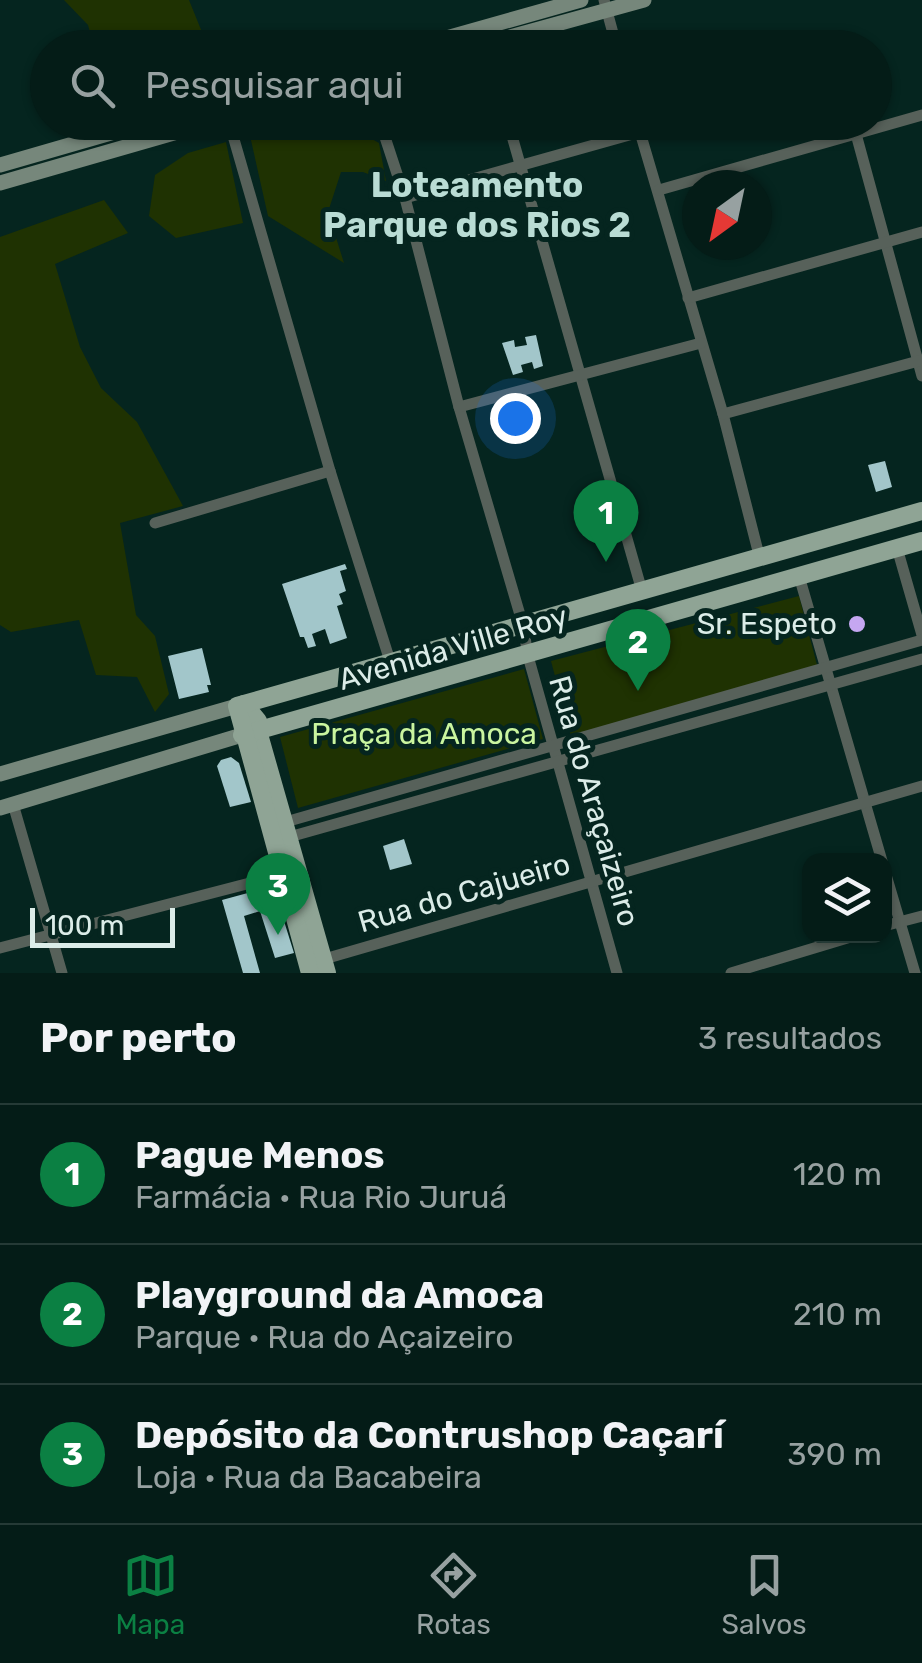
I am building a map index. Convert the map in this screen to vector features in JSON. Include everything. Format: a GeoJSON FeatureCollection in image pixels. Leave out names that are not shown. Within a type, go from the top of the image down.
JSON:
{"type":"FeatureCollection","features":[{"type":"Feature","properties":{"kind":"main road"},"geometry":{"type":"LineString","coordinates":[[509,30],[581,0]]}},
{"type":"Feature","properties":{"kind":"main road"},"geometry":{"type":"LineString","coordinates":[[521,30],[606,5],[644,0]]}},
{"type":"Feature","properties":{"kind":"main road"},"geometry":{"type":"LineString","coordinates":[[0,164],[85,140]]}},
{"type":"Feature","properties":{"kind":"main road"},"geometry":{"type":"LineString","coordinates":[[0,182],[148,140]]}},
{"type":"Feature","properties":{"kind":"main road","name":"Avenida Ville Roy"},"geometry":{"type":"LineString","coordinates":[[0,774],[922,511]]}},
{"type":"Feature","properties":{"kind":"main road","name":"Avenida Ville Roy"},"geometry":{"type":"LineString","coordinates":[[7,806],[922,541]]}},
{"type":"Feature","properties":{"kind":"main road"},"geometry":{"type":"LineString","coordinates":[[240,705],[258,721],[250,733],[317,967]]}},
{"type":"Feature","properties":{"kind":"main road"},"geometry":{"type":"LineString","coordinates":[[278,831],[281,875],[317,967]]}},
{"type":"Feature","properties":{"kind":"street"},"geometry":{"type":"LineString","coordinates":[[606,5],[612,30]]}},
{"type":"Feature","properties":{"kind":"street"},"geometry":{"type":"LineString","coordinates":[[892,124],[922,115]]}},
{"type":"Feature","properties":{"kind":"street"},"geometry":{"type":"LineString","coordinates":[[234,140],[330,472],[390,661]]}},
{"type":"Feature","properties":{"kind":"street","name":"Rua do Araçaizeiro"},"geometry":{"type":"LineString","coordinates":[[386,140],[405,198],[458,407],[523,625],[528,656],[616,973]]}},
{"type":"Feature","properties":{"kind":"street"},"geometry":{"type":"LineString","coordinates":[[513,140],[642,591]]}},
{"type":"Feature","properties":{"kind":"street"},"geometry":{"type":"LineString","coordinates":[[405,198],[597,140]]}},
{"type":"Feature","properties":{"kind":"street"},"geometry":{"type":"LineString","coordinates":[[643,140],[723,414],[760,558]]}},
{"type":"Feature","properties":{"kind":"street"},"geometry":{"type":"LineString","coordinates":[[658,190],[835,140]]}},
{"type":"Feature","properties":{"kind":"street"},"geometry":{"type":"LineString","coordinates":[[858,140],[922,376]]}},
{"type":"Feature","properties":{"kind":"street"},"geometry":{"type":"LineString","coordinates":[[688,298],[922,232]]}},
{"type":"Feature","properties":{"kind":"street"},"geometry":{"type":"LineString","coordinates":[[458,407],[701,342]]}},
{"type":"Feature","properties":{"kind":"street"},"geometry":{"type":"LineString","coordinates":[[723,414],[920,361]]}},
{"type":"Feature","properties":{"kind":"street"},"geometry":{"type":"LineString","coordinates":[[155,523],[330,472]]}},
{"type":"Feature","properties":{"kind":"street"},"geometry":{"type":"LineString","coordinates":[[278,831],[922,638],[897,548]]}},
{"type":"Feature","properties":{"kind":"street"},"geometry":{"type":"LineString","coordinates":[[799,576],[880,853]]}},
{"type":"Feature","properties":{"kind":"street"},"geometry":{"type":"LineString","coordinates":[[278,831],[558,763],[922,660]]}},
{"type":"Feature","properties":{"kind":"street","name":"Rua do Cajueiro"},"geometry":{"type":"LineString","coordinates":[[317,967],[922,786]]}},
{"type":"Feature","properties":{"kind":"street"},"geometry":{"type":"LineString","coordinates":[[7,806],[62,973]]}},
{"type":"Feature","properties":{"kind":"street"},"geometry":{"type":"LineString","coordinates":[[0,948],[281,875]]}},
{"type":"Feature","properties":{"kind":"street"},"geometry":{"type":"LineString","coordinates":[[892,893],[915,973]]}},
{"type":"Feature","properties":{"kind":"street"},"geometry":{"type":"LineString","coordinates":[[892,924],[922,916]]}},
{"type":"Feature","properties":{"kind":"street"},"geometry":{"type":"LineString","coordinates":[[731,973],[831,943]]}},
{"type":"Feature","properties":{"kind":"green space"},"geometry":{"type":"Polygon","coordinates":[[[64,0],[189,0],[201,30],[89,30],[64,0]]]}},
{"type":"Feature","properties":{"kind":"green space"},"geometry":{"type":"Polygon","coordinates":[[[251,140],[379,143],[386,181],[363,172],[341,172],[328,212],[344,263],[268,216],[251,140]]]}},
{"type":"Feature","properties":{"kind":"green space"},"geometry":{"type":"Polygon","coordinates":[[[226,142],[243,223],[176,238],[149,216],[155,175],[188,153],[226,142]]]}},
{"type":"Feature","properties":{"kind":"green space"},"geometry":{"type":"Polygon","coordinates":[[[104,200],[128,233],[55,264],[80,347],[101,388],[137,422],[183,506],[120,523],[136,615],[155,636],[169,694],[155,712],[137,677],[96,675],[79,620],[11,632],[0,625],[0,237],[104,200]]]}},
{"type":"Feature","properties":{"kind":"green space"},"geometry":{"type":"Polygon","coordinates":[[[799,596],[817,665],[571,737],[551,661],[799,596]]]}},
{"type":"Feature","properties":{"kind":"green space","name":"Praça da Amoca"},"geometry":{"type":"Polygon","coordinates":[[[524,669],[543,739],[298,808],[280,737],[524,669]]]}},
{"type":"Feature","properties":{"kind":"building"},"geometry":{"type":"Polygon","coordinates":[[[536,335],[543,366],[534,369],[532,362],[521,365],[523,372],[513,375],[502,343],[514,340],[515,347],[527,345],[525,337],[536,335]]]}},
{"type":"Feature","properties":{"kind":"building"},"geometry":{"type":"Polygon","coordinates":[[[885,461],[892,487],[876,492],[868,465],[885,461]]]}},
{"type":"Feature","properties":{"kind":"building"},"geometry":{"type":"Polygon","coordinates":[[[345,564],[347,569],[340,571],[346,591],[339,594],[343,604],[337,606],[347,638],[330,644],[325,629],[312,634],[316,646],[308,648],[304,637],[300,637],[282,584],[345,564]]]}},
{"type":"Feature","properties":{"kind":"building"},"geometry":{"type":"Polygon","coordinates":[[[202,648],[211,685],[207,685],[209,692],[179,699],[168,656],[202,648]]]}},
{"type":"Feature","properties":{"kind":"building"},"geometry":{"type":"Polygon","coordinates":[[[231,757],[239,763],[251,802],[230,807],[217,766],[231,757]]]}},
{"type":"Feature","properties":{"kind":"building"},"geometry":{"type":"Polygon","coordinates":[[[404,839],[412,864],[390,870],[383,846],[404,839]]]}},
{"type":"Feature","properties":{"kind":"building"},"geometry":{"type":"Polygon","coordinates":[[[273,886],[294,953],[275,958],[260,911],[244,916],[260,973],[243,973],[222,900],[273,886]]]}},
{"type":"Feature","properties":{"kind":"place","name":"Pague Menos"},"geometry":{"type":"Point","coordinates":[606,562]}},
{"type":"Feature","properties":{"kind":"place","name":"Sr. Espeto"},"geometry":{"type":"Point","coordinates":[857,624]}},
{"type":"Feature","properties":{"kind":"place","name":"Playground da Amoca"},"geometry":{"type":"Point","coordinates":[638,691]}},
{"type":"Feature","properties":{"kind":"place","name":"Depósito da Contrushop Caçarí"},"geometry":{"type":"Point","coordinates":[278,935]}},
{"type":"Feature","properties":{"kind":"district","name":"Loteamento Parque dos Rios 2"},"geometry":{"type":"Point","coordinates":[477,205]}}]}
